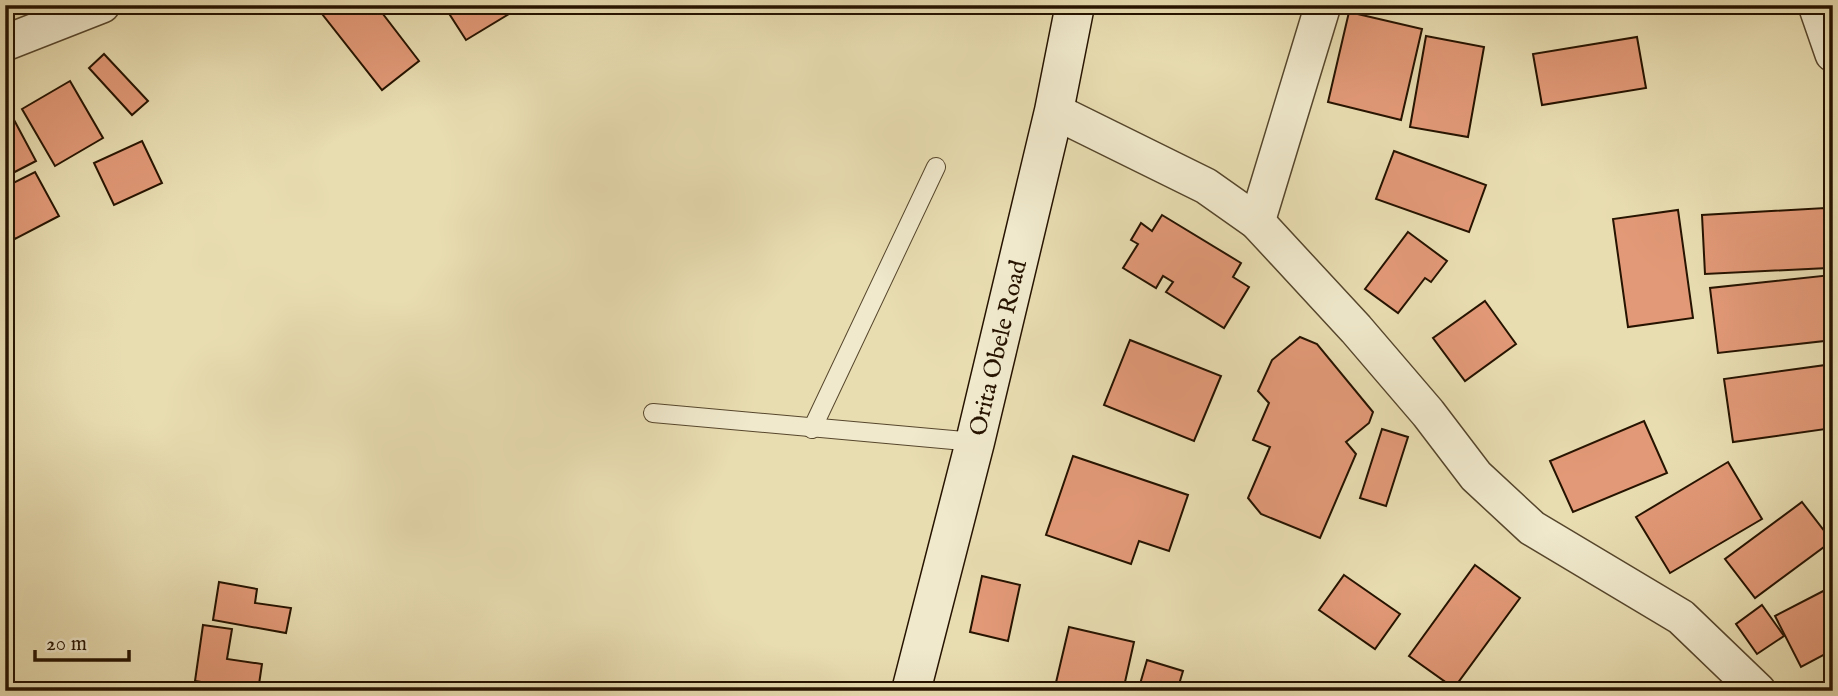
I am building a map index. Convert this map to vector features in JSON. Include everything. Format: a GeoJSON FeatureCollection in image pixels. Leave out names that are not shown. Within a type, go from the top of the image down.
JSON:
{"type":"FeatureCollection","features":[{"type":"Feature","properties":{"kind":"main road","name":"Orita Obele Road"},"geometry":{"type":"LineString","coordinates":[[911,691],[975,442],[1054,111],[1075,5]]}},
{"type":"Feature","properties":{"kind":"street"},"geometry":{"type":"LineString","coordinates":[[5,43],[102,5]]}},
{"type":"Feature","properties":{"kind":"street"},"geometry":{"type":"LineString","coordinates":[[1257,222],[1323,5]]}},
{"type":"Feature","properties":{"kind":"street"},"geometry":{"type":"LineString","coordinates":[[1816,5],[1833,54]]}},
{"type":"Feature","properties":{"kind":"street"},"geometry":{"type":"LineString","coordinates":[[1054,111],[1206,186],[1257,222],[1374,350],[1476,476],[1532,528],[1681,617],[1758,691]]}},
{"type":"Feature","properties":{"kind":"lane"},"geometry":{"type":"LineString","coordinates":[[812,429],[936,167]]}},
{"type":"Feature","properties":{"kind":"lane"},"geometry":{"type":"LineString","coordinates":[[653,413],[975,442]]}},
{"type":"Feature","properties":{"kind":"building"},"geometry":{"type":"Polygon","coordinates":[[[315,5],[376,5],[419,61],[382,90],[315,5]]]}},
{"type":"Feature","properties":{"kind":"building"},"geometry":{"type":"Polygon","coordinates":[[[434,5],[524,5],[466,40],[448,12],[436,11],[434,5]]]}},
{"type":"Feature","properties":{"kind":"building"},"geometry":{"type":"Polygon","coordinates":[[[1632,5],[1655,5],[1633,10],[1632,5]]]}},
{"type":"Feature","properties":{"kind":"building"},"geometry":{"type":"Polygon","coordinates":[[[1349,12],[1422,29],[1401,120],[1328,102],[1349,12]]]}},
{"type":"Feature","properties":{"kind":"building"},"geometry":{"type":"Polygon","coordinates":[[[1426,36],[1484,47],[1468,137],[1410,127],[1426,36]]]}},
{"type":"Feature","properties":{"kind":"building"},"geometry":{"type":"Polygon","coordinates":[[[1637,37],[1646,88],[1542,105],[1533,54],[1637,37]]]}},
{"type":"Feature","properties":{"kind":"building"},"geometry":{"type":"Polygon","coordinates":[[[104,54],[148,101],[132,115],[89,68],[104,54]]]}},
{"type":"Feature","properties":{"kind":"building"},"geometry":{"type":"Polygon","coordinates":[[[70,81],[103,138],[55,166],[22,109],[70,81]]]}},
{"type":"Feature","properties":{"kind":"building"},"geometry":{"type":"Polygon","coordinates":[[[5,103],[36,161],[5,177],[5,103]]]}},
{"type":"Feature","properties":{"kind":"building"},"geometry":{"type":"Polygon","coordinates":[[[142,141],[162,183],[114,205],[94,163],[142,141]]]}},
{"type":"Feature","properties":{"kind":"building"},"geometry":{"type":"Polygon","coordinates":[[[1394,151],[1486,185],[1469,232],[1376,199],[1394,151]]]}},
{"type":"Feature","properties":{"kind":"building"},"geometry":{"type":"Polygon","coordinates":[[[35,172],[59,216],[15,239],[5,220],[5,187],[35,172]]]}},
{"type":"Feature","properties":{"kind":"building"},"geometry":{"type":"Polygon","coordinates":[[[1825,208],[1828,268],[1705,274],[1702,215],[1825,208]]]}},
{"type":"Feature","properties":{"kind":"building"},"geometry":{"type":"Polygon","coordinates":[[[1678,210],[1693,318],[1628,327],[1613,219],[1678,210]]]}},
{"type":"Feature","properties":{"kind":"building"},"geometry":{"type":"Polygon","coordinates":[[[1162,215],[1241,263],[1233,277],[1249,287],[1224,328],[1166,292],[1173,282],[1163,276],[1156,288],[1123,268],[1138,244],[1131,240],[1141,223],[1152,231],[1162,215]]]}},
{"type":"Feature","properties":{"kind":"building"},"geometry":{"type":"Polygon","coordinates":[[[1408,232],[1447,261],[1431,282],[1425,278],[1398,313],[1365,289],[1408,232]]]}},
{"type":"Feature","properties":{"kind":"building"},"geometry":{"type":"Polygon","coordinates":[[[1831,275],[1833,340],[1718,353],[1710,288],[1831,275]]]}},
{"type":"Feature","properties":{"kind":"building"},"geometry":{"type":"Polygon","coordinates":[[[1485,301],[1516,344],[1465,381],[1433,338],[1485,301]]]}},
{"type":"Feature","properties":{"kind":"building"},"geometry":{"type":"Polygon","coordinates":[[[1300,337],[1317,344],[1373,412],[1369,423],[1346,442],[1356,454],[1320,538],[1261,514],[1248,498],[1270,447],[1253,440],[1269,403],[1258,391],[1272,360],[1300,337]]]}},
{"type":"Feature","properties":{"kind":"building"},"geometry":{"type":"Polygon","coordinates":[[[1130,340],[1221,376],[1194,441],[1104,405],[1130,340]]]}},
{"type":"Feature","properties":{"kind":"building"},"geometry":{"type":"Polygon","coordinates":[[[1833,364],[1833,428],[1733,442],[1724,379],[1833,364]]]}},
{"type":"Feature","properties":{"kind":"building"},"geometry":{"type":"Polygon","coordinates":[[[1644,421],[1667,473],[1573,512],[1550,461],[1644,421]]]}},
{"type":"Feature","properties":{"kind":"building"},"geometry":{"type":"Polygon","coordinates":[[[1382,429],[1408,437],[1386,506],[1360,498],[1382,429]]]}},
{"type":"Feature","properties":{"kind":"building"},"geometry":{"type":"Polygon","coordinates":[[[1073,456],[1188,495],[1169,551],[1139,541],[1131,564],[1046,535],[1073,456]]]}},
{"type":"Feature","properties":{"kind":"building"},"geometry":{"type":"Polygon","coordinates":[[[1728,462],[1762,519],[1670,573],[1636,517],[1728,462]]]}},
{"type":"Feature","properties":{"kind":"building"},"geometry":{"type":"Polygon","coordinates":[[[1802,502],[1832,541],[1755,598],[1725,559],[1802,502]]]}},
{"type":"Feature","properties":{"kind":"building"},"geometry":{"type":"Polygon","coordinates":[[[1475,565],[1520,598],[1454,688],[1409,656],[1475,565]]]}},
{"type":"Feature","properties":{"kind":"building"},"geometry":{"type":"Polygon","coordinates":[[[1344,575],[1400,614],[1375,649],[1319,610],[1344,575]]]}},
{"type":"Feature","properties":{"kind":"building"},"geometry":{"type":"Polygon","coordinates":[[[982,576],[1020,585],[1008,641],[970,632],[982,576]]]}},
{"type":"Feature","properties":{"kind":"building"},"geometry":{"type":"Polygon","coordinates":[[[219,582],[257,589],[255,603],[291,608],[286,633],[213,620],[219,582]]]}},
{"type":"Feature","properties":{"kind":"building"},"geometry":{"type":"Polygon","coordinates":[[[1833,586],[1833,650],[1801,667],[1775,616],[1833,586]]]}},
{"type":"Feature","properties":{"kind":"building"},"geometry":{"type":"Polygon","coordinates":[[[1762,605],[1784,636],[1757,654],[1736,624],[1762,605]]]}},
{"type":"Feature","properties":{"kind":"building"},"geometry":{"type":"Polygon","coordinates":[[[203,625],[232,629],[227,659],[262,664],[258,691],[195,681],[203,625]]]}},
{"type":"Feature","properties":{"kind":"building"},"geometry":{"type":"Polygon","coordinates":[[[1069,627],[1134,642],[1123,691],[1054,691],[1069,627]]]}},
{"type":"Feature","properties":{"kind":"building"},"geometry":{"type":"Polygon","coordinates":[[[1147,660],[1183,671],[1177,691],[1138,691],[1147,660]]]}}]}
